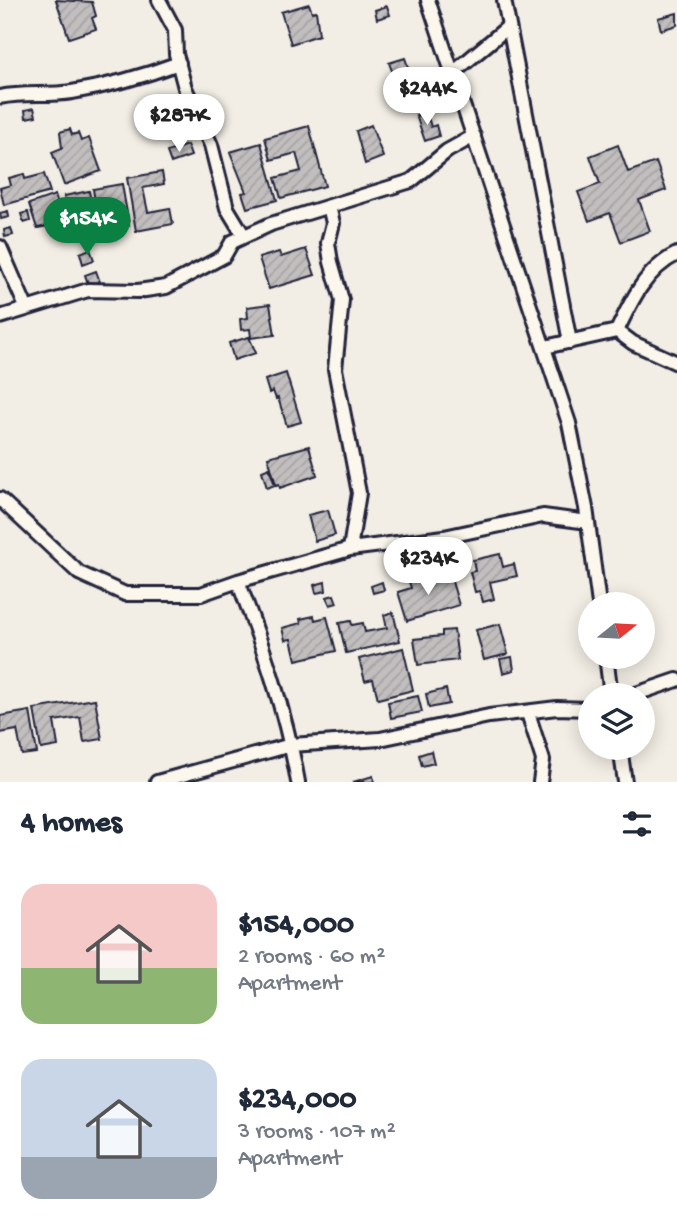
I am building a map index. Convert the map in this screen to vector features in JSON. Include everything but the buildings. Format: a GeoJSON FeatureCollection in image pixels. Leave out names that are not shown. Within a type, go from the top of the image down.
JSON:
{"type":"FeatureCollection","features":[{"type":"Feature","properties":{"kind":"street"},"geometry":{"type":"LineString","coordinates":[[159,0],[175,30],[178,63],[185,88],[211,145],[227,208],[244,236]]}},
{"type":"Feature","properties":{"kind":"street"},"geometry":{"type":"LineString","coordinates":[[428,0],[569,423],[588,522],[597,592]]}},
{"type":"Feature","properties":{"kind":"street"},"geometry":{"type":"LineString","coordinates":[[503,0],[570,342]]}},
{"type":"Feature","properties":{"kind":"street"},"geometry":{"type":"LineString","coordinates":[[453,73],[509,26]]}},
{"type":"Feature","properties":{"kind":"street"},"geometry":{"type":"LineString","coordinates":[[0,97],[21,92],[69,93],[146,75],[178,63]]}},
{"type":"Feature","properties":{"kind":"street"},"geometry":{"type":"LineString","coordinates":[[0,317],[88,290],[156,290],[166,287],[224,256],[232,242],[244,236],[282,220],[411,181],[447,151],[474,136]]}},
{"type":"Feature","properties":{"kind":"street"},"geometry":{"type":"LineString","coordinates":[[328,206],[332,223],[328,243],[342,300],[335,369],[359,493],[350,549]]}},
{"type":"Feature","properties":{"kind":"street"},"geometry":{"type":"LineString","coordinates":[[0,247],[26,307]]}},
{"type":"Feature","properties":{"kind":"street"},"geometry":{"type":"LineString","coordinates":[[617,331],[631,300],[654,270],[677,254]]}},
{"type":"Feature","properties":{"kind":"street"},"geometry":{"type":"LineString","coordinates":[[545,347],[617,331]]}},
{"type":"Feature","properties":{"kind":"street"},"geometry":{"type":"LineString","coordinates":[[617,331],[633,343],[677,363]]}},
{"type":"Feature","properties":{"kind":"street"},"geometry":{"type":"LineString","coordinates":[[0,499],[79,573],[125,594],[201,594],[350,549],[444,537],[543,516],[588,522]]}},
{"type":"Feature","properties":{"kind":"street"},"geometry":{"type":"LineString","coordinates":[[238,581],[257,629],[292,745],[298,782]]}},
{"type":"Feature","properties":{"kind":"street"},"geometry":{"type":"LineString","coordinates":[[655,688],[677,680]]}},
{"type":"Feature","properties":{"kind":"street"},"geometry":{"type":"LineString","coordinates":[[157,782],[292,745],[380,739],[489,716],[557,708],[578,709]]}},
{"type":"Feature","properties":{"kind":"street"},"geometry":{"type":"LineString","coordinates":[[528,713],[542,760],[540,782]]}},
{"type":"Feature","properties":{"kind":"street"},"geometry":{"type":"LineString","coordinates":[[622,760],[625,782]]}}]}
